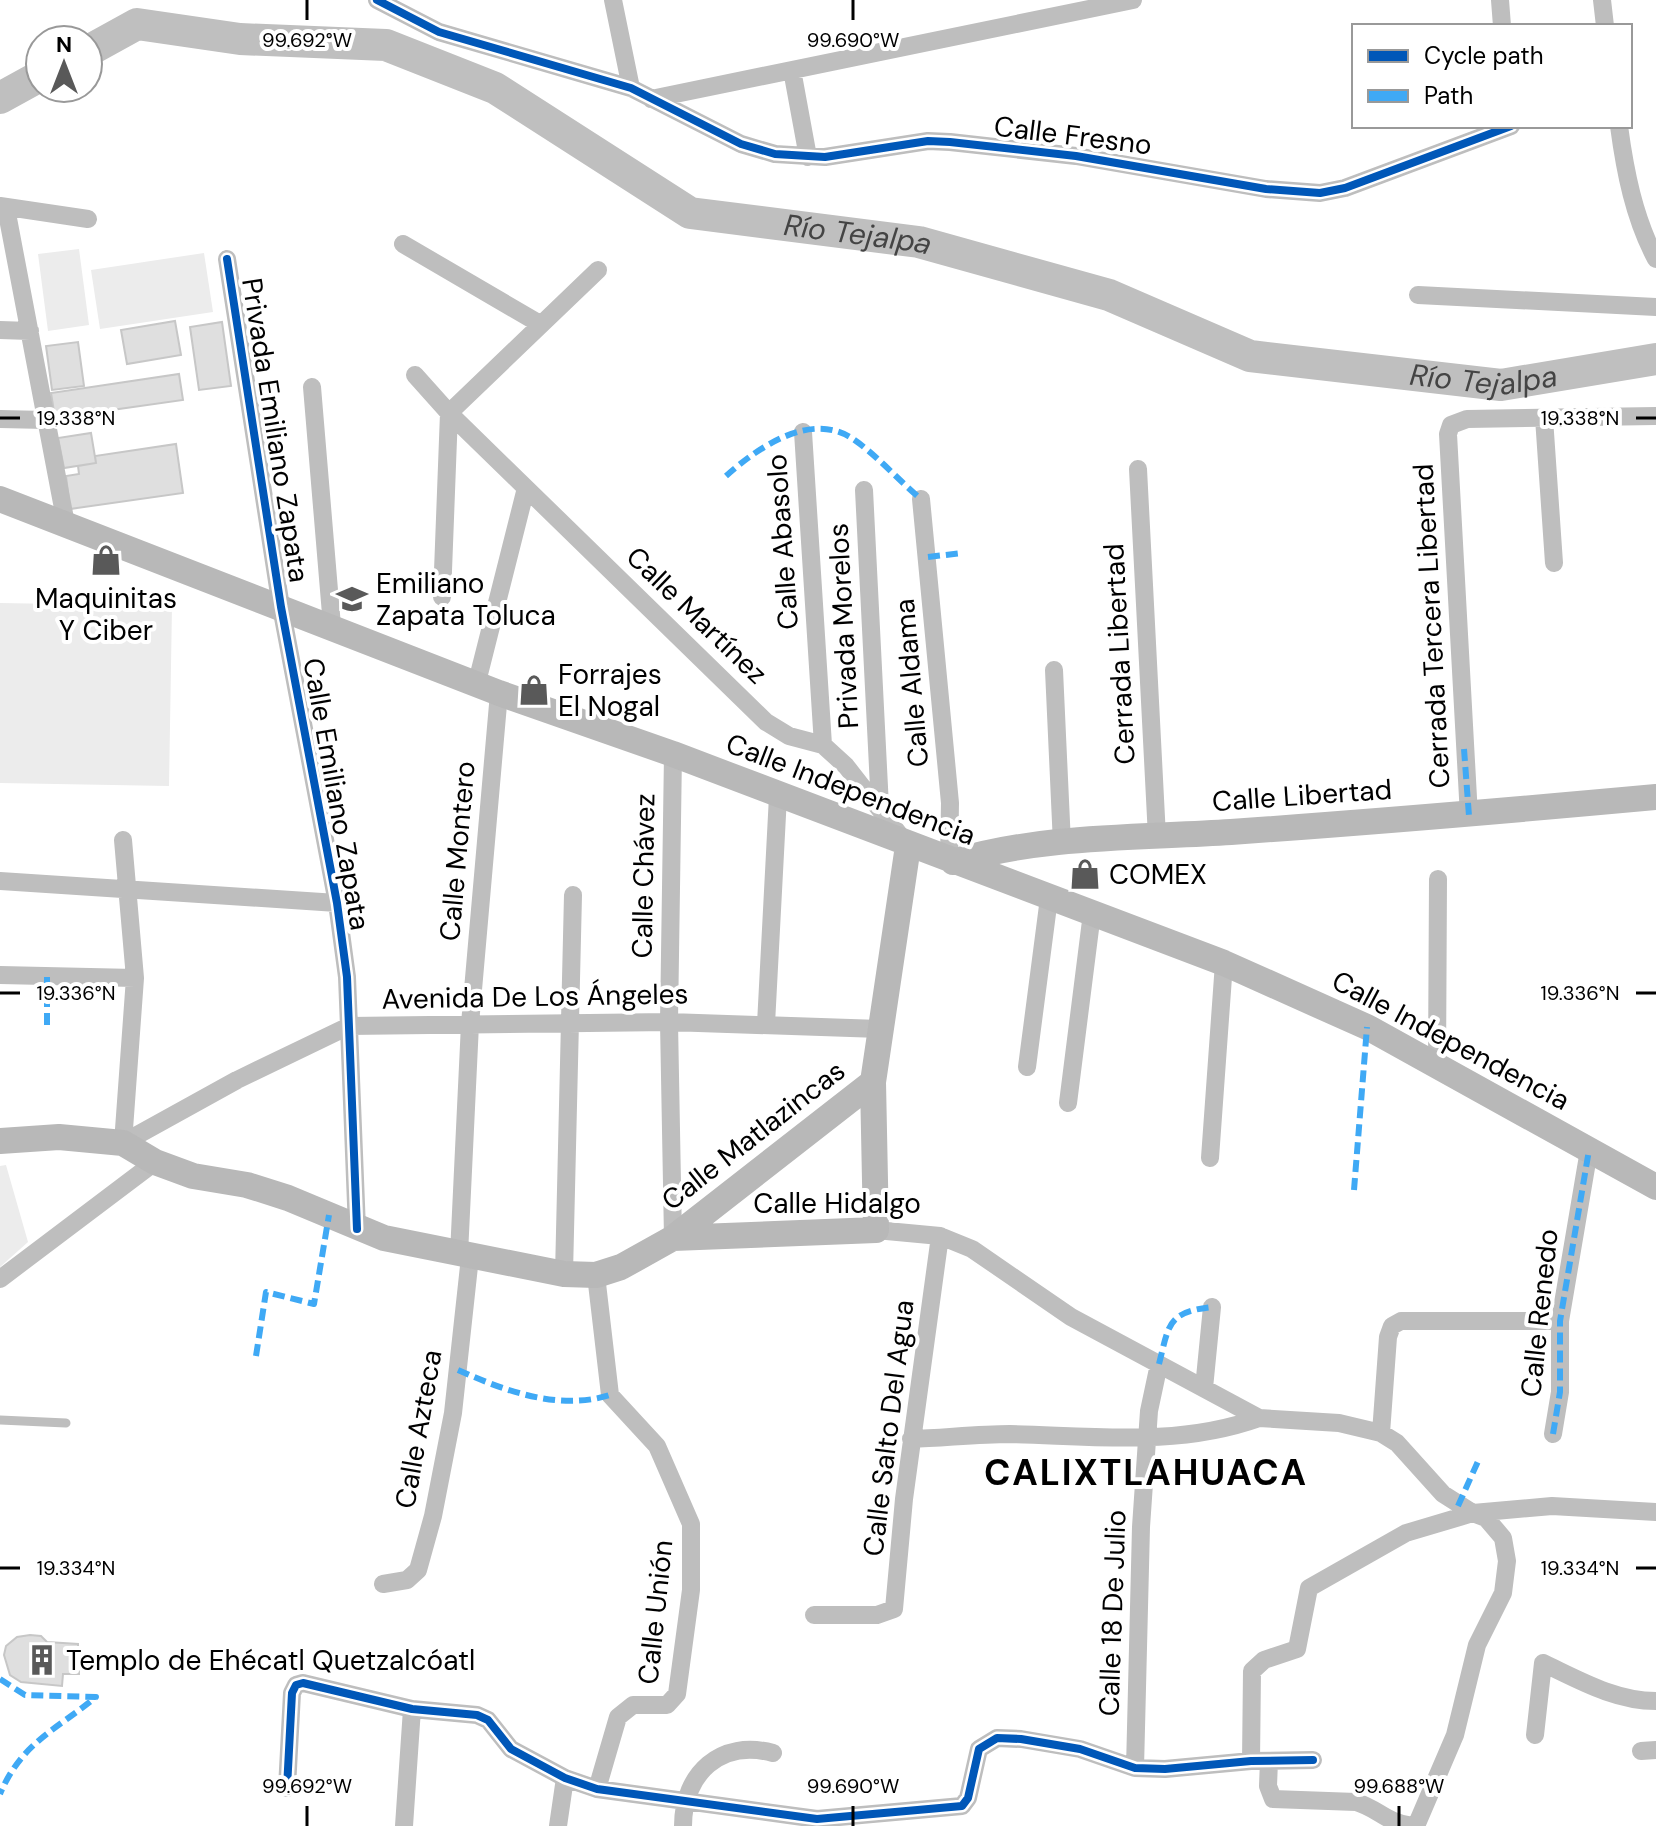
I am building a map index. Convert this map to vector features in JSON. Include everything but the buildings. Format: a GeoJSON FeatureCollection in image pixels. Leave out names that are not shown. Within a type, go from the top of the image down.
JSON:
{"type":"FeatureCollection","features":[{"type":"Feature","properties":{"kind":"main road","name":"Calle Independencia"},"geometry":{"type":"LineString","coordinates":[[0,499],[488,687],[1224,963],[1367,1027],[1656,1187]]}},
{"type":"Feature","properties":{"kind":"main road","name":"Calle Libertad"},"geometry":{"type":"LineString","coordinates":[[951,862],[986,852],[1062,844],[1469,816],[1656,797]]}},
{"type":"Feature","properties":{"kind":"main road"},"geometry":{"type":"LineString","coordinates":[[876,1230],[873,1082],[908,846]]}},
{"type":"Feature","properties":{"kind":"main road","name":"Calle Matlazincas"},"geometry":{"type":"LineString","coordinates":[[673,1238],[873,1082]]}},
{"type":"Feature","properties":{"kind":"main road"},"geometry":{"type":"LineString","coordinates":[[0,1141],[59,1137],[123,1143]]}},
{"type":"Feature","properties":{"kind":"main road","name":"Calle Hidalgo"},"geometry":{"type":"LineString","coordinates":[[123,1143],[155,1162],[193,1176],[247,1185],[288,1198],[357,1229],[465,1256],[564,1274],[596,1275],[621,1267],[673,1238],[876,1230]]}},
{"type":"Feature","properties":{"kind":"street","name":"Calle Fresno"},"geometry":{"type":"LineString","coordinates":[[377,0],[439,32],[631,88],[758,150],[808,157],[850,154],[928,141],[950,142],[1091,158],[1266,189],[1320,193],[1345,188],[1506,128]]}},
{"type":"Feature","properties":{"kind":"street"},"geometry":{"type":"LineString","coordinates":[[613,0],[631,88]]}},
{"type":"Feature","properties":{"kind":"street"},"geometry":{"type":"LineString","coordinates":[[651,99],[1133,0]]}},
{"type":"Feature","properties":{"kind":"street"},"geometry":{"type":"LineString","coordinates":[[1500,0],[1502,24]]}},
{"type":"Feature","properties":{"kind":"street"},"geometry":{"type":"LineString","coordinates":[[1602,0],[1605,24]]}},
{"type":"Feature","properties":{"kind":"street"},"geometry":{"type":"LineString","coordinates":[[792,70],[808,157]]}},
{"type":"Feature","properties":{"kind":"street"},"geometry":{"type":"LineString","coordinates":[[1619,128],[1631,191],[1656,257]]}},
{"type":"Feature","properties":{"kind":"street"},"geometry":{"type":"LineString","coordinates":[[66,524],[3,207],[88,219]]}},
{"type":"Feature","properties":{"kind":"street"},"geometry":{"type":"LineString","coordinates":[[403,244],[540,324]]}},
{"type":"Feature","properties":{"kind":"street","name":"Privada Emiliano Zapata"},"geometry":{"type":"LineString","coordinates":[[227,259],[281,607]]}},
{"type":"Feature","properties":{"kind":"street"},"geometry":{"type":"LineString","coordinates":[[442,597],[449,413],[598,270]]}},
{"type":"Feature","properties":{"kind":"street"},"geometry":{"type":"LineString","coordinates":[[1418,295],[1460,300],[1656,307]]}},
{"type":"Feature","properties":{"kind":"street"},"geometry":{"type":"LineString","coordinates":[[0,330],[30,331]]}},
{"type":"Feature","properties":{"kind":"street","name":"Calle Martínez"},"geometry":{"type":"LineString","coordinates":[[415,375],[449,413],[766,722],[789,736],[823,745],[846,766],[908,846]]}},
{"type":"Feature","properties":{"kind":"street"},"geometry":{"type":"LineString","coordinates":[[312,387],[332,626]]}},
{"type":"Feature","properties":{"kind":"street"},"geometry":{"type":"LineString","coordinates":[[1554,563],[1544,418],[1656,416]]}},
{"type":"Feature","properties":{"kind":"street","name":"Cerrada Tercera Libertad"},"geometry":{"type":"LineString","coordinates":[[1469,816],[1448,434],[1451,425],[1467,419],[1544,418]]}},
{"type":"Feature","properties":{"kind":"street"},"geometry":{"type":"LineString","coordinates":[[0,419],[46,420]]}},
{"type":"Feature","properties":{"kind":"street","name":"Calle Abasolo"},"geometry":{"type":"LineString","coordinates":[[803,432],[823,745]]}},
{"type":"Feature","properties":{"kind":"street","name":"Cerrada Libertad"},"geometry":{"type":"LineString","coordinates":[[1138,469],[1157,837]]}},
{"type":"Feature","properties":{"kind":"street","name":"Calle Montero"},"geometry":{"type":"LineString","coordinates":[[465,1256],[470,1024],[488,687],[526,488]]}},
{"type":"Feature","properties":{"kind":"street","name":"Privada Morelos"},"geometry":{"type":"LineString","coordinates":[[864,490],[880,807]]}},
{"type":"Feature","properties":{"kind":"street","name":"Calle Aldama"},"geometry":{"type":"LineString","coordinates":[[921,499],[950,803],[951,862]]}},
{"type":"Feature","properties":{"kind":"street","name":"Calle Emiliano Zapata"},"geometry":{"type":"LineString","coordinates":[[281,607],[337,903],[349,1026],[357,1229]]}},
{"type":"Feature","properties":{"kind":"street"},"geometry":{"type":"LineString","coordinates":[[1054,670],[1062,844]]}},
{"type":"Feature","properties":{"kind":"street","name":"Calle Chávez"},"geometry":{"type":"LineString","coordinates":[[673,754],[669,1022],[673,1238]]}},
{"type":"Feature","properties":{"kind":"street"},"geometry":{"type":"LineString","coordinates":[[766,1024],[778,796]]}},
{"type":"Feature","properties":{"kind":"street"},"geometry":{"type":"LineString","coordinates":[[123,840],[135,978],[123,1143]]}},
{"type":"Feature","properties":{"kind":"street"},"geometry":{"type":"LineString","coordinates":[[1437,1068],[1438,879]]}},
{"type":"Feature","properties":{"kind":"street"},"geometry":{"type":"LineString","coordinates":[[0,881],[129,887],[337,903]]}},
{"type":"Feature","properties":{"kind":"street"},"geometry":{"type":"LineString","coordinates":[[564,1274],[573,1025],[573,895]]}},
{"type":"Feature","properties":{"kind":"street"},"geometry":{"type":"LineString","coordinates":[[1027,1067],[1049,898]]}},
{"type":"Feature","properties":{"kind":"street"},"geometry":{"type":"LineString","coordinates":[[1068,1103],[1092,913]]}},
{"type":"Feature","properties":{"kind":"street"},"geometry":{"type":"LineString","coordinates":[[1210,1158],[1224,963]]}},
{"type":"Feature","properties":{"kind":"street"},"geometry":{"type":"LineString","coordinates":[[0,975],[135,978]]}},
{"type":"Feature","properties":{"kind":"street","name":"Avenida De Los Ángeles"},"geometry":{"type":"LineString","coordinates":[[123,1143],[237,1080],[349,1026],[669,1022],[880,1029]]}},
{"type":"Feature","properties":{"kind":"street","name":"Calle Renedo"},"geometry":{"type":"LineString","coordinates":[[1553,1434],[1560,1392],[1560,1321],[1589,1150]]}},
{"type":"Feature","properties":{"kind":"street"},"geometry":{"type":"LineString","coordinates":[[0,1279],[155,1162]]}},
{"type":"Feature","properties":{"kind":"street","name":"Calle Hidalgo"},"geometry":{"type":"LineString","coordinates":[[876,1230],[940,1236],[972,1249],[1071,1317],[1259,1418],[1339,1423],[1381,1433],[1397,1443],[1443,1494],[1486,1518],[1503,1538],[1507,1551],[1507,1576],[1496,1614],[1474,1656],[1455,1735],[1414,1826]]}},
{"type":"Feature","properties":{"kind":"street","name":"Calle Salto Del Agua"},"geometry":{"type":"LineString","coordinates":[[814,1615],[877,1615],[894,1609],[898,1596],[911,1439],[940,1236]]}},
{"type":"Feature","properties":{"kind":"street","name":"Calle Azteca"},"geometry":{"type":"LineString","coordinates":[[383,1584],[407,1580],[418,1570],[433,1516],[453,1413],[465,1256]]}},
{"type":"Feature","properties":{"kind":"street","name":"Calle Unión"},"geometry":{"type":"LineString","coordinates":[[596,1275],[610,1395],[657,1446],[693,1537],[691,1590],[677,1694],[667,1705],[633,1705],[618,1717],[597,1789]]}},
{"type":"Feature","properties":{"kind":"street"},"geometry":{"type":"LineString","coordinates":[[1204,1388],[1212,1307]]}},
{"type":"Feature","properties":{"kind":"street"},"geometry":{"type":"LineString","coordinates":[[1381,1433],[1388,1337],[1392,1326],[1401,1321],[1560,1321]]}},
{"type":"Feature","properties":{"kind":"street","name":"Calle 18 De Julio"},"geometry":{"type":"LineString","coordinates":[[1135,1768],[1139,1564],[1147,1437],[1159,1364]]}},
{"type":"Feature","properties":{"kind":"street"},"geometry":{"type":"LineString","coordinates":[[911,1439],[1010,1434],[1147,1437],[1208,1433],[1259,1418]]}},
{"type":"Feature","properties":{"kind":"street"},"geometry":{"type":"LineString","coordinates":[[1414,1826],[1385,1819],[1367,1805],[1356,1802],[1273,1799],[1260,1761],[1252,1671],[1264,1660],[1297,1649],[1309,1588],[1406,1533],[1473,1513],[1552,1506],[1656,1512]]}},
{"type":"Feature","properties":{"kind":"street"},"geometry":{"type":"LineString","coordinates":[[1535,1735],[1543,1663],[1630,1700],[1656,1701]]}},
{"type":"Feature","properties":{"kind":"street"},"geometry":{"type":"LineString","coordinates":[[287,1788],[292,1693],[296,1685],[342,1691],[412,1709],[477,1715],[488,1720],[511,1749],[565,1778],[597,1789],[841,1822],[962,1806],[968,1798],[979,1749],[997,1738],[1080,1749],[1135,1768],[1313,1760]]}},
{"type":"Feature","properties":{"kind":"street"},"geometry":{"type":"LineString","coordinates":[[404,1826],[412,1709]]}},
{"type":"Feature","properties":{"kind":"street"},"geometry":{"type":"LineString","coordinates":[[683,1826],[685,1802],[710,1762],[724,1753],[750,1748],[773,1753]]}},
{"type":"Feature","properties":{"kind":"street"},"geometry":{"type":"LineString","coordinates":[[558,1826],[565,1778]]}},
{"type":"Feature","properties":{"kind":"lane"},"geometry":{"type":"LineString","coordinates":[[0,1420],[66,1423]]}},
{"type":"Feature","properties":{"kind":"shaded area"},"geometry":{"type":"Polygon","coordinates":[[[79,249],[89,325],[48,331],[38,254],[79,249]]]}},
{"type":"Feature","properties":{"kind":"shaded area"},"geometry":{"type":"Polygon","coordinates":[[[204,253],[213,312],[100,329],[91,270],[204,253]]]}},
{"type":"Feature","properties":{"kind":"shaded area"},"geometry":{"type":"Polygon","coordinates":[[[0,603],[172,606],[169,786],[0,783],[0,603]]]}},
{"type":"Feature","properties":{"kind":"shaded area"},"geometry":{"type":"Polygon","coordinates":[[[6,1165],[28,1242],[0,1267],[0,1166],[6,1165]]]}},
{"type":"Feature","properties":{"kind":"waterway","name":"Río Tejalpa"},"geometry":{"type":"LineString","coordinates":[[104,42],[137,24],[240,39],[386,45],[495,88],[690,213],[919,242],[1109,295],[1250,356],[1501,385],[1656,359]]}},
{"type":"Feature","properties":{"kind":"waterway","name":"Río Tejalpa"},"geometry":{"type":"LineString","coordinates":[[0,98],[24,85]]}},
{"type":"Feature","properties":{"kind":"marked path"},"geometry":{"type":"LineString","coordinates":[[726,476],[752,455],[784,437],[800,431],[834,430],[859,443],[921,499]]}},
{"type":"Feature","properties":{"kind":"marked path"},"geometry":{"type":"LineString","coordinates":[[928,557],[962,553]]}},
{"type":"Feature","properties":{"kind":"marked path"},"geometry":{"type":"LineString","coordinates":[[1464,749],[1469,816]]}},
{"type":"Feature","properties":{"kind":"marked path"},"geometry":{"type":"LineString","coordinates":[[47,977],[47,1029]]}},
{"type":"Feature","properties":{"kind":"marked path"},"geometry":{"type":"LineString","coordinates":[[1354,1190],[1367,1027]]}},
{"type":"Feature","properties":{"kind":"marked path"},"geometry":{"type":"LineString","coordinates":[[1553,1434],[1560,1392],[1560,1321],[1589,1150]]}},
{"type":"Feature","properties":{"kind":"marked path"},"geometry":{"type":"LineString","coordinates":[[256,1356],[266,1292],[314,1304],[329,1215]]}},
{"type":"Feature","properties":{"kind":"marked path"},"geometry":{"type":"LineString","coordinates":[[1159,1364],[1172,1323],[1186,1313],[1212,1307]]}},
{"type":"Feature","properties":{"kind":"marked path"},"geometry":{"type":"LineString","coordinates":[[458,1370],[494,1385],[552,1400],[571,1401],[610,1395]]}},
{"type":"Feature","properties":{"kind":"marked path"},"geometry":{"type":"LineString","coordinates":[[1458,1506],[1479,1459]]}},
{"type":"Feature","properties":{"kind":"marked path"},"geometry":{"type":"LineString","coordinates":[[0,1679],[25,1695],[96,1697],[29,1749],[0,1794]]}},
{"type":"Feature","properties":{"kind":"cycle path"},"geometry":{"type":"LineString","coordinates":[[377,0],[439,32],[631,88],[741,144],[775,154],[825,157],[928,141],[950,142],[1076,156],[1266,189],[1320,193],[1345,188],[1506,128]]}},
{"type":"Feature","properties":{"kind":"cycle path"},"geometry":{"type":"LineString","coordinates":[[227,259],[281,607],[337,903],[347,977],[357,1229]]}},
{"type":"Feature","properties":{"kind":"cycle path"},"geometry":{"type":"LineString","coordinates":[[287,1788],[292,1693],[296,1685],[303,1683],[412,1709],[477,1715],[488,1720],[511,1749],[565,1778],[597,1789],[817,1819],[962,1806],[968,1798],[979,1749],[997,1738],[1080,1749],[1135,1768],[1313,1760]]}},
{"type":"Feature","properties":{"kind":"place","name":"Maquinitas Y Ciber"},"geometry":{"type":"Point","coordinates":[106,560]}},
{"type":"Feature","properties":{"kind":"place","name":"Emiliano Zapata Toluca"},"geometry":{"type":"Point","coordinates":[352,599]}},
{"type":"Feature","properties":{"kind":"place","name":"Forrajes El Nogal"},"geometry":{"type":"Point","coordinates":[534,690]}},
{"type":"Feature","properties":{"kind":"place","name":"COMEX"},"geometry":{"type":"Point","coordinates":[1085,874]}},
{"type":"Feature","properties":{"kind":"place","name":"Templo de Ehécatl Quetzalcóatl"},"geometry":{"type":"Point","coordinates":[42,1660]}},
{"type":"Feature","properties":{"kind":"district","name":"CALIXTLAHUACA"},"geometry":{"type":"Point","coordinates":[1146,1472]}}]}
